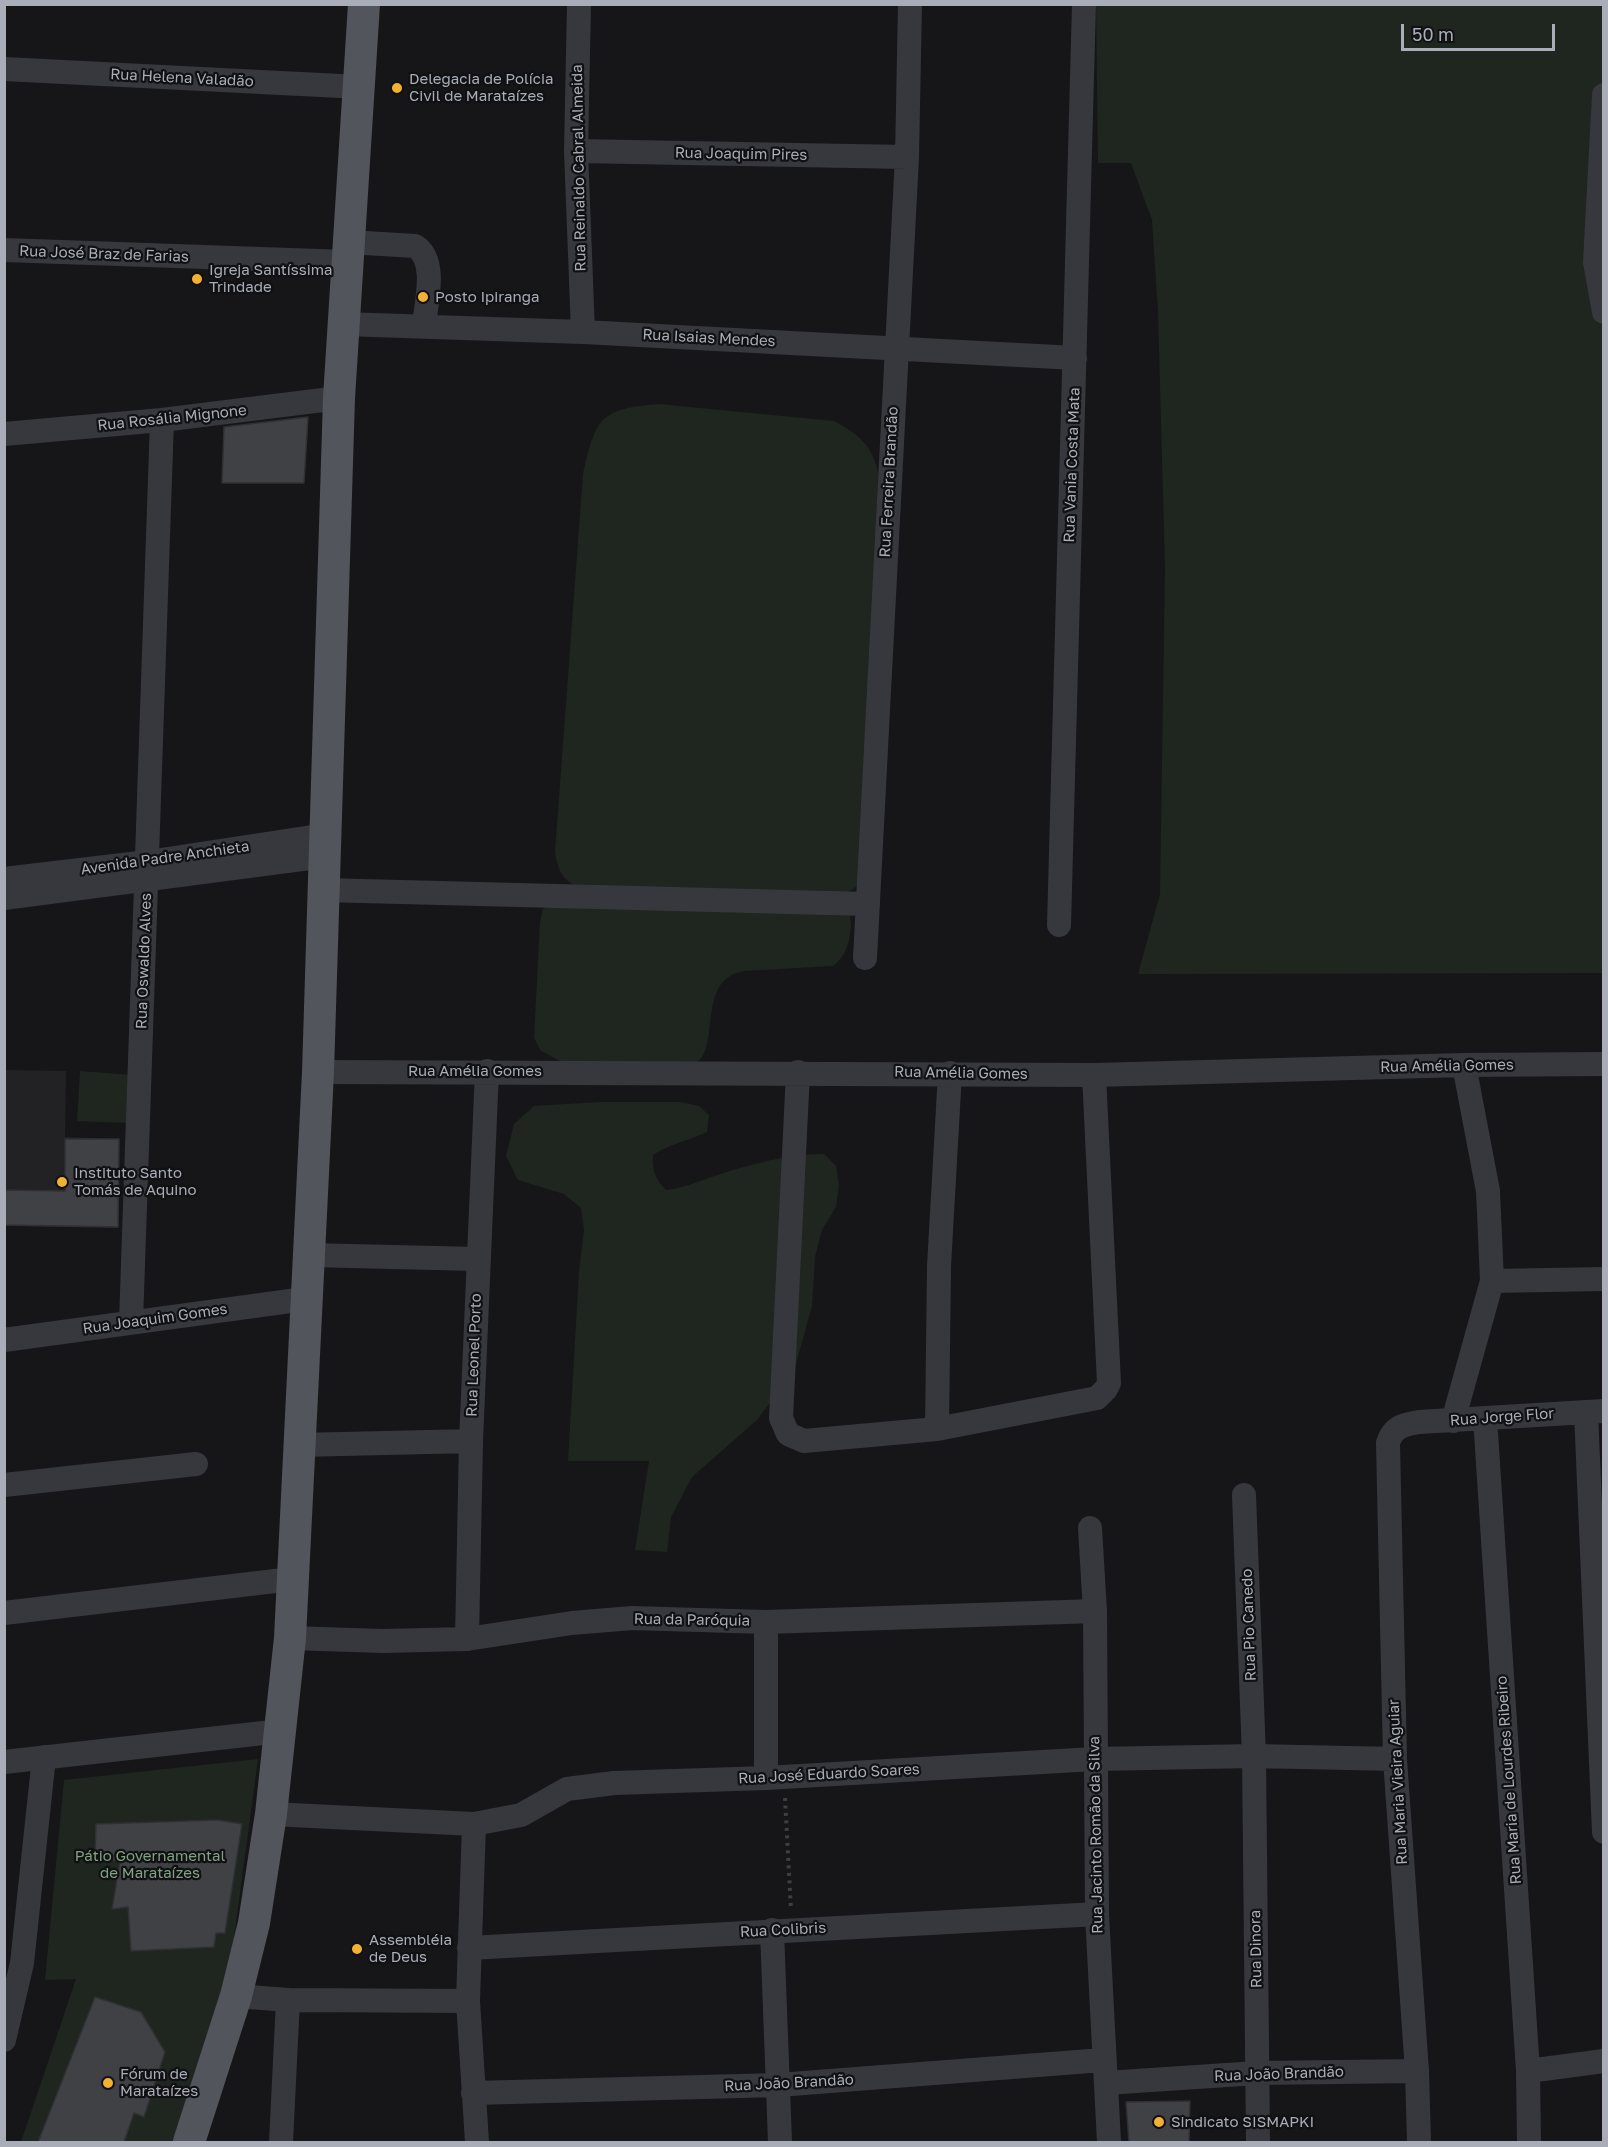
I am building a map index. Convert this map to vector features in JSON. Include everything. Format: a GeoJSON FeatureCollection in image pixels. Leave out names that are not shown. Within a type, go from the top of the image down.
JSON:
{"type":"FeatureCollection","features":[{"type":"Feature","properties":{"kind":"main road"},"geometry":{"type":"LineString","coordinates":[[189,2142],[236,1996],[254,1923],[271,1814],[290,1638],[318,1072],[339,398],[364,4]]}},
{"type":"Feature","properties":{"kind":"street","name":"Rua Reinaldo Cabral Almeida"},"geometry":{"type":"LineString","coordinates":[[579,4],[576,152],[583,332]]}},
{"type":"Feature","properties":{"kind":"street","name":"Rua Ferreira Brandão"},"geometry":{"type":"LineString","coordinates":[[865,958],[895,347],[907,157],[910,4]]}},
{"type":"Feature","properties":{"kind":"street","name":"Rua Vania Costa Mata"},"geometry":{"type":"LineString","coordinates":[[1059,925],[1084,4]]}},
{"type":"Feature","properties":{"kind":"street","name":"Rua Helena Valadão"},"geometry":{"type":"LineString","coordinates":[[4,69],[360,87]]}},
{"type":"Feature","properties":{"kind":"street"},"geometry":{"type":"LineString","coordinates":[[1604,95],[1595,262],[1604,312]]}},
{"type":"Feature","properties":{"kind":"street","name":"Rua Joaquim Pires"},"geometry":{"type":"LineString","coordinates":[[576,152],[907,157]]}},
{"type":"Feature","properties":{"kind":"street","name":"Rua José Braz de Farias"},"geometry":{"type":"LineString","coordinates":[[4,250],[347,252],[415,246],[419,249],[428,269],[424,326]]}},
{"type":"Feature","properties":{"kind":"street","name":"Rua Isaias Mendes"},"geometry":{"type":"LineString","coordinates":[[343,324],[583,332],[1075,358]]}},
{"type":"Feature","properties":{"kind":"street","name":"Rua Rosália Mignone"},"geometry":{"type":"LineString","coordinates":[[4,434],[162,420],[339,398]]}},
{"type":"Feature","properties":{"kind":"street","name":"Rua Oswaldo Alves"},"geometry":{"type":"LineString","coordinates":[[131,1322],[162,420]]}},
{"type":"Feature","properties":{"kind":"street","name":"Avenida Padre Anchieta"},"geometry":{"type":"LineString","coordinates":[[4,898],[148,871],[325,846]]}},
{"type":"Feature","properties":{"kind":"street","name":"Avenida Padre Anchieta"},"geometry":{"type":"LineString","coordinates":[[4,879],[148,871]]}},
{"type":"Feature","properties":{"kind":"street"},"geometry":{"type":"LineString","coordinates":[[323,890],[868,904]]}},
{"type":"Feature","properties":{"kind":"street","name":"Rua Amélia Gomes"},"geometry":{"type":"LineString","coordinates":[[318,1072],[798,1072],[1094,1075],[1464,1065],[1604,1064]]}},
{"type":"Feature","properties":{"kind":"street"},"geometry":{"type":"LineString","coordinates":[[1453,1421],[1492,1281],[1488,1191],[1464,1065]]}},
{"type":"Feature","properties":{"kind":"street","name":"Rua Leonel Porto"},"geometry":{"type":"LineString","coordinates":[[467,1640],[471,1441],[487,1071]]}},
{"type":"Feature","properties":{"kind":"street"},"geometry":{"type":"LineString","coordinates":[[798,1072],[782,1418],[788,1434],[804,1441],[937,1429],[1097,1398],[1107,1389],[1109,1383],[1094,1075]]}},
{"type":"Feature","properties":{"kind":"street"},"geometry":{"type":"LineString","coordinates":[[937,1429],[939,1266],[950,1073]]}},
{"type":"Feature","properties":{"kind":"street"},"geometry":{"type":"LineString","coordinates":[[308,1255],[478,1259]]}},
{"type":"Feature","properties":{"kind":"street"},"geometry":{"type":"LineString","coordinates":[[1492,1281],[1604,1280]]}},
{"type":"Feature","properties":{"kind":"street","name":"Rua Joaquim Gomes"},"geometry":{"type":"LineString","coordinates":[[4,1340],[305,1299]]}},
{"type":"Feature","properties":{"kind":"street"},"geometry":{"type":"LineString","coordinates":[[1595,1412],[1604,1832]]}},
{"type":"Feature","properties":{"kind":"street","name":"Rua Jorge Flor"},"geometry":{"type":"LineString","coordinates":[[1400,1425],[1595,1412]]}},
{"type":"Feature","properties":{"kind":"street","name":"Rua Maria de Lourdes Ribeiro"},"geometry":{"type":"LineString","coordinates":[[1485,1418],[1528,2071],[1529,2142]]}},
{"type":"Feature","properties":{"kind":"street","name":"Rua Maria Vieira Aguiar"},"geometry":{"type":"LineString","coordinates":[[1400,1425],[1394,1430],[1388,1443],[1395,1759],[1417,2071],[1419,2142]]}},
{"type":"Feature","properties":{"kind":"street"},"geometry":{"type":"LineString","coordinates":[[299,1445],[471,1441]]}},
{"type":"Feature","properties":{"kind":"street"},"geometry":{"type":"LineString","coordinates":[[4,1485],[196,1464]]}},
{"type":"Feature","properties":{"kind":"street","name":"Rua Pio Canedo"},"geometry":{"type":"LineString","coordinates":[[1244,1495],[1254,1756]]}},
{"type":"Feature","properties":{"kind":"street","name":"Rua Jacinto Romão da Silva"},"geometry":{"type":"LineString","coordinates":[[1090,1528],[1095,1611],[1094,1759],[1097,1914],[1109,2142]]}},
{"type":"Feature","properties":{"kind":"street"},"geometry":{"type":"LineString","coordinates":[[4,1612],[292,1579]]}},
{"type":"Feature","properties":{"kind":"street","name":"Rua da Paróquia"},"geometry":{"type":"LineString","coordinates":[[290,1638],[383,1641],[467,1640],[572,1623],[622,1619],[766,1622],[1095,1611]]}},
{"type":"Feature","properties":{"kind":"street"},"geometry":{"type":"LineString","coordinates":[[766,1622],[775,1778]]}},
{"type":"Feature","properties":{"kind":"street"},"geometry":{"type":"LineString","coordinates":[[4,1762],[281,1731]]}},
{"type":"Feature","properties":{"kind":"street","name":"Rua José Eduardo Soares"},"geometry":{"type":"LineString","coordinates":[[271,1814],[474,1824],[521,1815],[567,1790],[589,1785],[775,1778],[1094,1759],[1254,1756],[1395,1759]]}},
{"type":"Feature","properties":{"kind":"street","name":"Rua Dinora"},"geometry":{"type":"LineString","coordinates":[[1254,1756],[1258,2142]]}},
{"type":"Feature","properties":{"kind":"street"},"geometry":{"type":"LineString","coordinates":[[4,2040],[22,1963],[44,1757]]}},
{"type":"Feature","properties":{"kind":"street"},"geometry":{"type":"LineString","coordinates":[[474,1824],[468,2001],[477,2142]]}},
{"type":"Feature","properties":{"kind":"street","name":"Rua Colibris"},"geometry":{"type":"LineString","coordinates":[[469,1948],[782,1929],[1097,1914]]}},
{"type":"Feature","properties":{"kind":"street"},"geometry":{"type":"LineString","coordinates":[[780,2142],[778,2085],[782,1929]]}},
{"type":"Feature","properties":{"kind":"street"},"geometry":{"type":"LineString","coordinates":[[236,1996],[288,2000],[468,2001]]}},
{"type":"Feature","properties":{"kind":"street"},"geometry":{"type":"LineString","coordinates":[[281,2142],[288,2000]]}},
{"type":"Feature","properties":{"kind":"street"},"geometry":{"type":"LineString","coordinates":[[1528,2071],[1604,2061]]}},
{"type":"Feature","properties":{"kind":"street","name":"Rua João Brandão"},"geometry":{"type":"LineString","coordinates":[[473,2093],[778,2085],[1104,2072],[1417,2071]]}},
{"type":"Feature","properties":{"kind":"path"},"geometry":{"type":"LineString","coordinates":[[775,1778],[782,1929]]}},
{"type":"Feature","properties":{"kind":"shaded area","name":"Instituto Santo Tomás de Aquino"},"geometry":{"type":"Polygon","coordinates":[[[5,1070],[66,1071],[65,1137],[120,1139],[118,1228],[5,1226],[5,1070]]]}},
{"type":"Feature","properties":{"kind":"green space"},"geometry":{"type":"Polygon","coordinates":[[[1096,5],[1603,5],[1603,973],[1138,974],[1160,894],[1165,568],[1158,312],[1152,220],[1131,163],[1098,163],[1096,5]]]}},
{"type":"Feature","properties":{"kind":"green space"},"geometry":{"type":"Polygon","coordinates":[[[659,404],[834,421],[863,441],[876,463],[878,473],[867,851],[864,875],[858,885],[846,893],[837,896],[578,887],[564,877],[559,869],[555,852],[583,474],[592,440],[603,420],[624,409],[659,404]]]}},
{"type":"Feature","properties":{"kind":"green space"},"geometry":{"type":"Polygon","coordinates":[[[552,904],[850,915],[851,929],[846,950],[833,966],[744,971],[729,977],[719,987],[711,1014],[707,1044],[703,1056],[695,1064],[562,1062],[541,1051],[534,1038],[540,922],[543,909],[552,904]]]}},
{"type":"Feature","properties":{"kind":"green space"},"geometry":{"type":"Polygon","coordinates":[[[80,1071],[133,1075],[129,1123],[77,1121],[80,1071]]]}},
{"type":"Feature","properties":{"kind":"green space"},"geometry":{"type":"Polygon","coordinates":[[[599,1102],[680,1102],[699,1106],[709,1115],[707,1132],[653,1155],[655,1174],[666,1190],[764,1162],[794,1156],[824,1154],[836,1166],[839,1185],[836,1207],[822,1230],[815,1257],[812,1306],[794,1371],[757,1420],[692,1477],[671,1517],[667,1552],[635,1550],[649,1461],[568,1461],[579,1272],[584,1230],[581,1208],[564,1194],[518,1180],[506,1156],[514,1124],[534,1106],[599,1102]]]}},
{"type":"Feature","properties":{"kind":"green space","name":"Pátio Governamental de Marataízes"},"geometry":{"type":"Polygon","coordinates":[[[258,1759],[232,1953],[179,2142],[21,2142],[76,1979],[45,1980],[64,1780],[258,1759]]]}},
{"type":"Feature","properties":{"kind":"building"},"geometry":{"type":"Polygon","coordinates":[[[308,417],[304,483],[222,483],[224,427],[308,417]]]}},
{"type":"Feature","properties":{"kind":"building"},"geometry":{"type":"Polygon","coordinates":[[[65,1139],[119,1139],[118,1227],[4,1225],[4,1190],[65,1191],[65,1139]]]}},
{"type":"Feature","properties":{"kind":"building"},"geometry":{"type":"Polygon","coordinates":[[[218,1820],[242,1824],[225,1933],[216,1933],[214,1947],[131,1951],[128,1907],[112,1909],[120,1861],[95,1858],[96,1824],[218,1820]]]}},
{"type":"Feature","properties":{"kind":"building","name":"Fórum de Marataízes"},"geometry":{"type":"Polygon","coordinates":[[[95,1997],[141,2012],[165,2052],[144,2117],[134,2113],[124,2142],[38,2142],[95,1997]]]}},
{"type":"Feature","properties":{"kind":"building","name":"Sindicato SISMAPKI"},"geometry":{"type":"Polygon","coordinates":[[[1190,2101],[1189,2142],[1129,2142],[1126,2102],[1190,2101]]]}},
{"type":"Feature","properties":{"kind":"place","name":"Delegacia de Polícia Civil de Marataízes"},"geometry":{"type":"Point","coordinates":[397,88]}},
{"type":"Feature","properties":{"kind":"place","name":"Igreja Santíssima Trindade"},"geometry":{"type":"Point","coordinates":[197,279]}},
{"type":"Feature","properties":{"kind":"place","name":"Posto Ipiranga"},"geometry":{"type":"Point","coordinates":[423,297]}},
{"type":"Feature","properties":{"kind":"place","name":"Instituto Santo Tomás de Aquino"},"geometry":{"type":"Point","coordinates":[62,1182]}},
{"type":"Feature","properties":{"kind":"place","name":"Assembléia de Deus"},"geometry":{"type":"Point","coordinates":[357,1949]}},
{"type":"Feature","properties":{"kind":"place","name":"Fórum de Marataízes"},"geometry":{"type":"Point","coordinates":[108,2083]}},
{"type":"Feature","properties":{"kind":"place","name":"Sindicato SISMAPKI"},"geometry":{"type":"Point","coordinates":[1159,2122]}}]}
